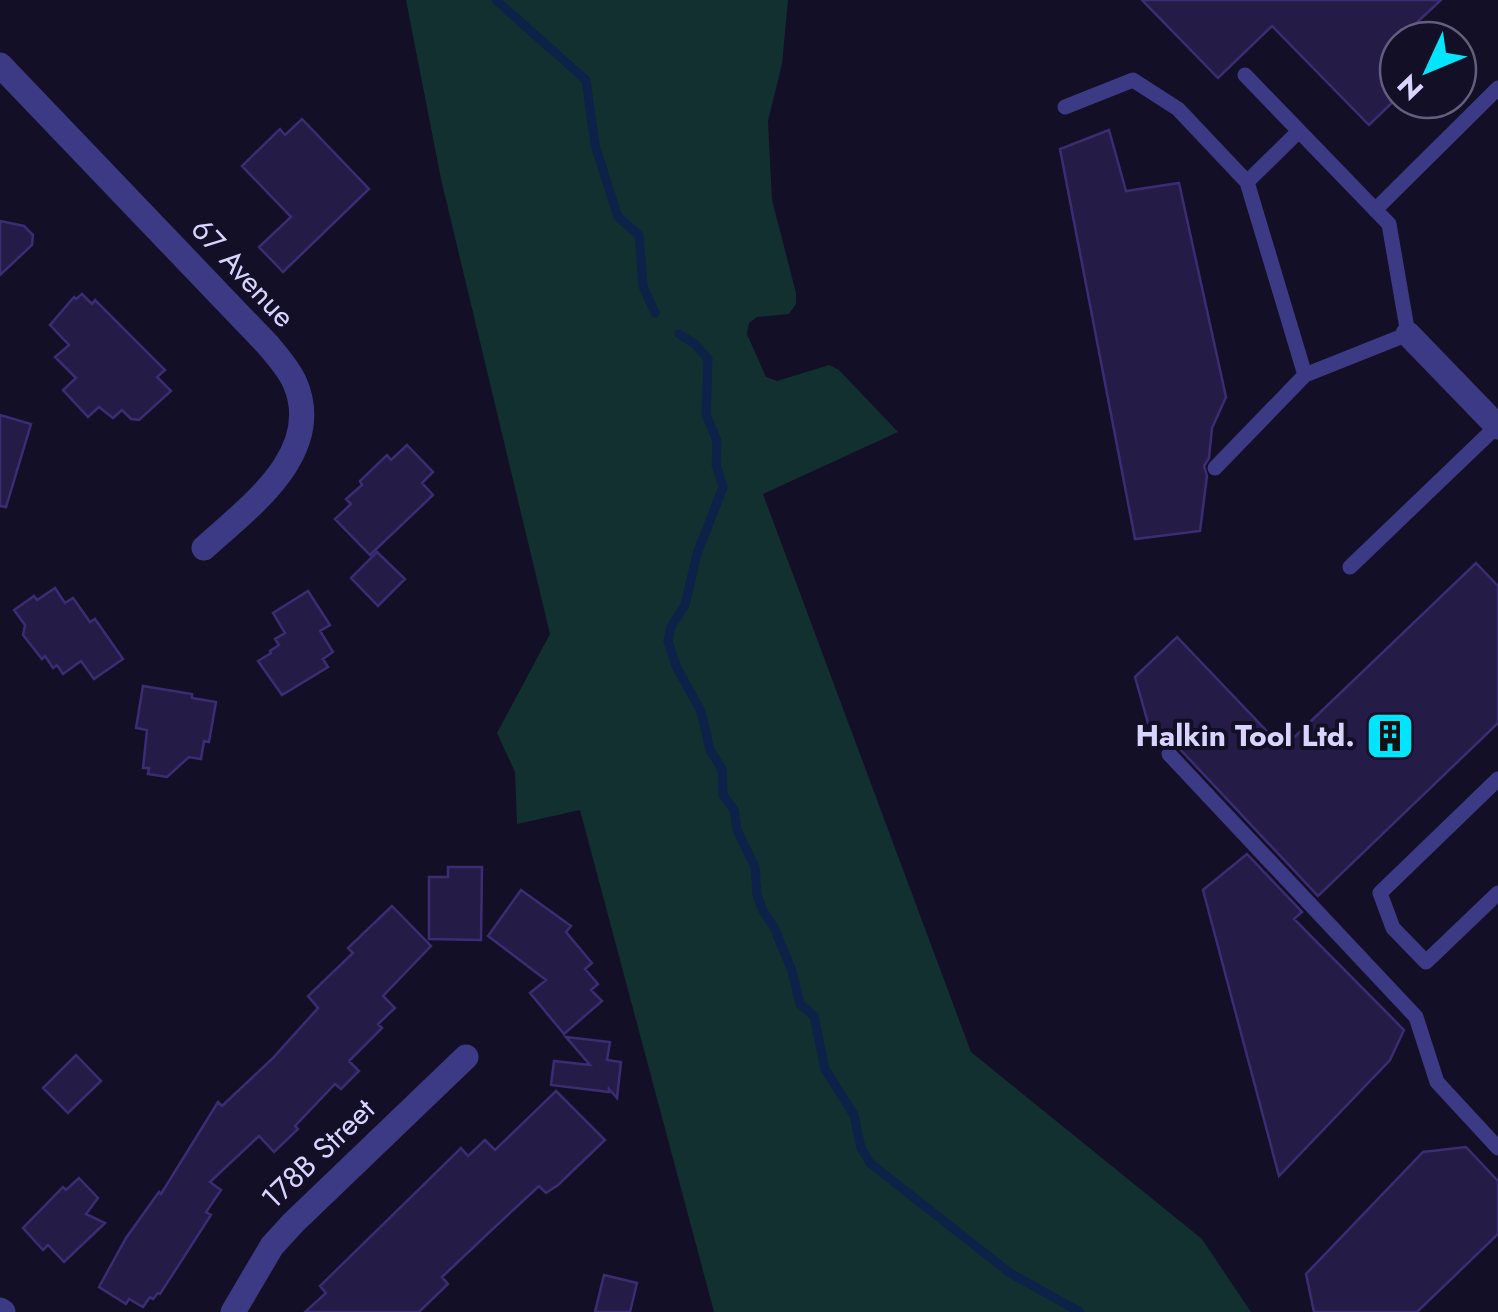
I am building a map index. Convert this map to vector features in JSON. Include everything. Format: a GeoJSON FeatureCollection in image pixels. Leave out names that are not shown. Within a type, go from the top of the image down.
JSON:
{"type":"FeatureCollection","features":[{"type":"Feature","properties":{"kind":"street","name":"67 Avenue"},"geometry":{"type":"LineString","coordinates":[[0,65],[268,345],[295,383],[301,408],[294,451],[264,494],[204,548]]}},
{"type":"Feature","properties":{"kind":"street"},"geometry":{"type":"LineString","coordinates":[[1408,334],[1498,426]]}},
{"type":"Feature","properties":{"kind":"street","name":"178B Street"},"geometry":{"type":"LineString","coordinates":[[233,1312],[264,1258],[292,1223],[466,1057]]}},
{"type":"Feature","properties":{"kind":"lane"},"geometry":{"type":"LineString","coordinates":[[1216,468],[1304,375],[1408,334],[1389,224],[1245,75]]}},
{"type":"Feature","properties":{"kind":"lane"},"geometry":{"type":"LineString","coordinates":[[1065,107],[1132,80],[1178,110],[1247,182],[1304,375]]}},
{"type":"Feature","properties":{"kind":"lane"},"geometry":{"type":"LineString","coordinates":[[1375,210],[1498,88]]}},
{"type":"Feature","properties":{"kind":"lane"},"geometry":{"type":"LineString","coordinates":[[1247,182],[1299,131]]}},
{"type":"Feature","properties":{"kind":"lane"},"geometry":{"type":"LineString","coordinates":[[1350,567],[1498,426]]}},
{"type":"Feature","properties":{"kind":"lane"},"geometry":{"type":"LineString","coordinates":[[1169,754],[1416,1017],[1437,1082],[1498,1148]]}},
{"type":"Feature","properties":{"kind":"lane"},"geometry":{"type":"LineString","coordinates":[[1498,779],[1380,893],[1393,928],[1426,962],[1498,893]]}},
{"type":"Feature","properties":{"kind":"green space"},"geometry":{"type":"Polygon","coordinates":[[[406,0],[788,0],[782,64],[768,121],[772,200],[796,304],[789,314],[757,317],[749,323],[747,334],[766,377],[777,381],[829,365],[839,370],[898,432],[763,494],[971,1052],[1202,1239],[1251,1312],[714,1312],[580,810],[517,824],[515,772],[497,733],[550,634],[441,179],[406,0]]]}},
{"type":"Feature","properties":{"kind":"building"},"geometry":{"type":"Polygon","coordinates":[[[1142,0],[1441,0],[1420,20],[1378,20],[1378,116],[1369,125],[1272,26],[1218,78],[1142,0]]]}},
{"type":"Feature","properties":{"kind":"building"},"geometry":{"type":"Polygon","coordinates":[[[302,119],[369,189],[283,272],[259,247],[291,217],[242,166],[280,129],[285,135],[302,119]]]}},
{"type":"Feature","properties":{"kind":"building"},"geometry":{"type":"Polygon","coordinates":[[[1109,130],[1126,191],[1179,183],[1226,397],[1212,428],[1209,458],[1204,466],[1207,476],[1200,531],[1135,539],[1060,149],[1109,130]]]}},
{"type":"Feature","properties":{"kind":"building"},"geometry":{"type":"Polygon","coordinates":[[[0,221],[24,226],[33,235],[32,245],[0,275],[0,221]]]}},
{"type":"Feature","properties":{"kind":"building"},"geometry":{"type":"Polygon","coordinates":[[[82,294],[92,304],[95,300],[165,370],[157,377],[171,391],[139,420],[131,419],[122,410],[113,418],[99,407],[88,417],[63,390],[76,378],[55,357],[69,345],[50,325],[74,297],[82,294]]]}},
{"type":"Feature","properties":{"kind":"building"},"geometry":{"type":"Polygon","coordinates":[[[0,415],[31,424],[6,507],[0,506],[0,415]]]}},
{"type":"Feature","properties":{"kind":"building"},"geometry":{"type":"Polygon","coordinates":[[[407,445],[433,472],[422,483],[433,495],[370,555],[335,519],[351,504],[346,499],[362,485],[360,481],[387,455],[391,460],[407,445]]]}},
{"type":"Feature","properties":{"kind":"building"},"geometry":{"type":"Polygon","coordinates":[[[377,552],[405,579],[378,606],[351,578],[377,552]]]}},
{"type":"Feature","properties":{"kind":"building","name":"Halkin Tool Ltd."},"geometry":{"type":"Polygon","coordinates":[[[1476,563],[1498,586],[1498,723],[1318,896],[1177,746],[1167,743],[1148,723],[1135,677],[1177,637],[1283,748],[1476,563]]]}},
{"type":"Feature","properties":{"kind":"building"},"geometry":{"type":"Polygon","coordinates":[[[55,588],[65,603],[73,598],[90,622],[95,619],[123,659],[94,679],[81,661],[63,674],[57,665],[53,668],[23,635],[25,625],[14,610],[55,588]]]}},
{"type":"Feature","properties":{"kind":"building"},"geometry":{"type":"Polygon","coordinates":[[[308,591],[330,625],[320,631],[333,652],[323,659],[328,667],[282,695],[258,661],[279,645],[275,639],[285,633],[273,613],[308,591]]]}},
{"type":"Feature","properties":{"kind":"building"},"geometry":{"type":"Polygon","coordinates":[[[143,686],[216,702],[209,742],[204,741],[201,759],[189,757],[167,777],[148,774],[149,768],[143,768],[147,730],[136,728],[143,686]]]}},
{"type":"Feature","properties":{"kind":"building"},"geometry":{"type":"Polygon","coordinates":[[[1247,854],[1302,912],[1294,919],[1404,1030],[1390,1060],[1279,1176],[1203,890],[1247,854]]]}},
{"type":"Feature","properties":{"kind":"building"},"geometry":{"type":"Polygon","coordinates":[[[448,867],[482,867],[481,940],[429,939],[429,877],[448,877],[448,867]]]}},
{"type":"Feature","properties":{"kind":"building"},"geometry":{"type":"Polygon","coordinates":[[[521,890],[571,926],[566,932],[592,963],[585,969],[598,984],[591,990],[602,1001],[564,1034],[530,993],[546,980],[488,936],[521,890]]]}},
{"type":"Feature","properties":{"kind":"building"},"geometry":{"type":"Polygon","coordinates":[[[392,906],[431,946],[383,996],[395,1008],[378,1024],[382,1028],[349,1061],[359,1071],[341,1089],[335,1084],[274,1152],[259,1136],[210,1182],[221,1190],[206,1212],[211,1215],[160,1294],[150,1297],[143,1307],[129,1299],[126,1304],[99,1287],[126,1238],[161,1194],[218,1102],[222,1106],[318,1008],[308,996],[353,953],[348,948],[392,906]]]}},
{"type":"Feature","properties":{"kind":"building"},"geometry":{"type":"Polygon","coordinates":[[[566,1037],[610,1042],[607,1060],[621,1062],[617,1098],[609,1089],[551,1085],[554,1061],[590,1065],[566,1037]]]}},
{"type":"Feature","properties":{"kind":"building"},"geometry":{"type":"Polygon","coordinates":[[[76,1055],[101,1081],[68,1113],[43,1088],[76,1055]]]}},
{"type":"Feature","properties":{"kind":"building"},"geometry":{"type":"Polygon","coordinates":[[[556,1091],[605,1140],[558,1185],[546,1193],[539,1186],[442,1277],[448,1284],[419,1312],[305,1312],[326,1293],[320,1286],[461,1148],[468,1156],[485,1140],[495,1150],[556,1091]]]}},
{"type":"Feature","properties":{"kind":"building"},"geometry":{"type":"Polygon","coordinates":[[[1466,1147],[1498,1181],[1498,1234],[1417,1312],[1314,1312],[1306,1274],[1423,1152],[1466,1147]]]}},
{"type":"Feature","properties":{"kind":"building"},"geometry":{"type":"Polygon","coordinates":[[[79,1178],[98,1198],[86,1214],[105,1223],[64,1262],[48,1245],[43,1250],[23,1228],[63,1187],[66,1190],[79,1178]]]}},
{"type":"Feature","properties":{"kind":"building"},"geometry":{"type":"Polygon","coordinates":[[[604,1275],[637,1283],[630,1312],[595,1312],[604,1275]]]}},
{"type":"Feature","properties":{"kind":"waterway"},"geometry":{"type":"LineString","coordinates":[[496,0],[586,80],[595,145],[618,217],[639,235],[643,286],[655,313]]}},
{"type":"Feature","properties":{"kind":"waterway"},"geometry":{"type":"LineString","coordinates":[[679,334],[708,359],[706,414],[717,441],[716,464],[723,487],[697,554],[685,605],[671,627],[668,642],[677,668],[701,711],[710,750],[722,769],[723,795],[734,810],[737,830],[755,867],[757,895],[763,911],[792,971],[800,1004],[814,1016],[825,1069],[854,1115],[861,1148],[870,1163],[1010,1273],[1080,1312]]}},
{"type":"Feature","properties":{"kind":"place","name":"Halkin Tool Ltd."},"geometry":{"type":"Point","coordinates":[1390,736]}}]}
